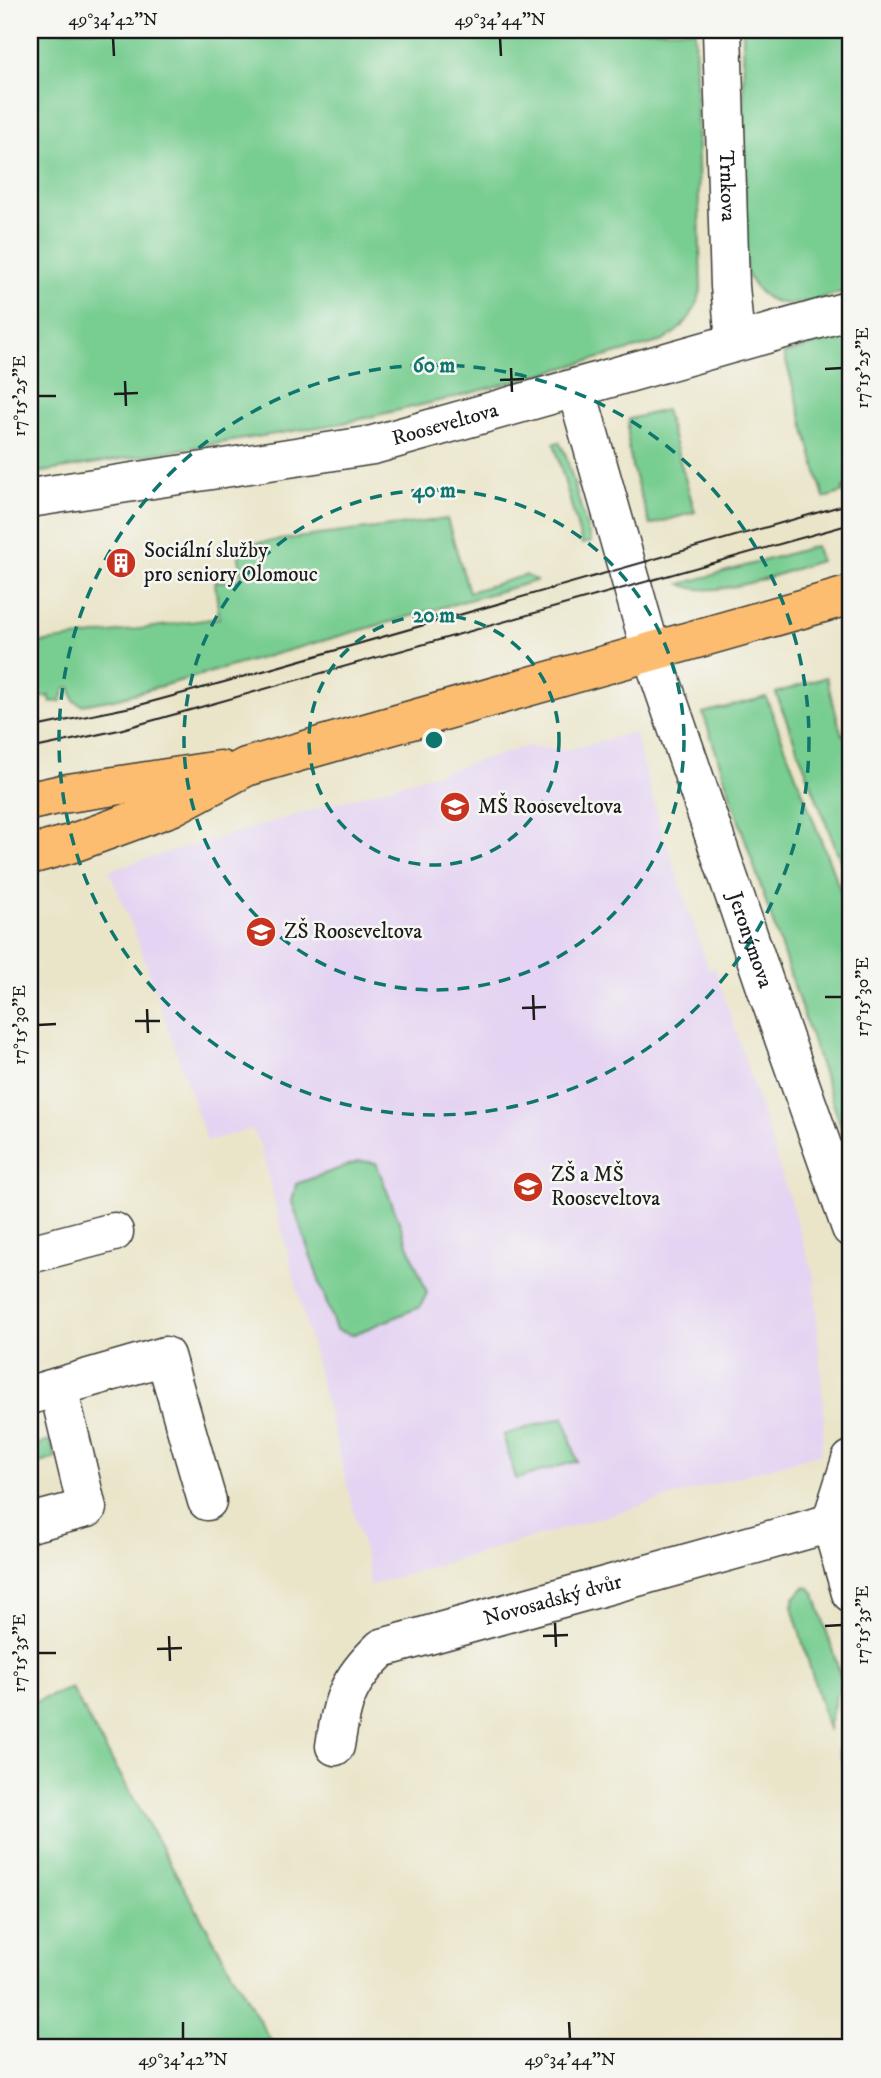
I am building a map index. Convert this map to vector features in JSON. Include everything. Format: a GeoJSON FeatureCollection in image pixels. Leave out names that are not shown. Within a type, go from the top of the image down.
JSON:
{"type":"FeatureCollection","features":[{"type":"Feature","properties":{"kind":"main road"},"geometry":{"type":"LineString","coordinates":[[30,801],[190,773],[246,767],[851,594]]}},
{"type":"Feature","properties":{"kind":"main road"},"geometry":{"type":"LineString","coordinates":[[30,855],[70,844],[171,807],[246,767]]}},
{"type":"Feature","properties":{"kind":"street","name":"Trnkova"},"geometry":{"type":"LineString","coordinates":[[722,30],[730,286],[735,341]]}},
{"type":"Feature","properties":{"kind":"street","name":"Rooseveltova"},"geometry":{"type":"LineString","coordinates":[[30,498],[373,445],[851,310]]}},
{"type":"Feature","properties":{"kind":"street"},"geometry":{"type":"LineString","coordinates":[[576,388],[651,651]]}},
{"type":"Feature","properties":{"kind":"street","name":"Jeronýmova"},"geometry":{"type":"LineString","coordinates":[[651,651],[764,984],[851,1228]]}},
{"type":"Feature","properties":{"kind":"street"},"geometry":{"type":"LineString","coordinates":[[30,1254],[114,1232]]}},
{"type":"Feature","properties":{"kind":"street"},"geometry":{"type":"LineString","coordinates":[[30,1523],[87,1508],[44,1391],[165,1356],[207,1501]]}},
{"type":"Feature","properties":{"kind":"street"},"geometry":{"type":"LineString","coordinates":[[851,1460],[831,1523],[851,1593]]}},
{"type":"Feature","properties":{"kind":"street","name":"Novosadský dvůr"},"geometry":{"type":"LineString","coordinates":[[335,1746],[339,1716],[348,1689],[360,1669],[382,1648],[831,1523]]}},
{"type":"Feature","properties":{"kind":"shaded area","name":"ZŠ a MŠ Rooseveltova"},"geometry":{"type":"Polygon","coordinates":[[[634,732],[661,827],[709,970],[715,968],[814,1276],[824,1418],[821,1453],[370,1585],[367,1563],[260,1144],[252,1129],[207,1141],[138,941],[109,870],[532,745],[533,749],[539,747],[568,750],[634,732]]]}},
{"type":"Feature","properties":{"kind":"green space"},"geometry":{"type":"Polygon","coordinates":[[[30,30],[695,30],[701,291],[695,307],[688,320],[663,341],[456,397],[343,423],[30,474],[30,30]]]}},
{"type":"Feature","properties":{"kind":"green space"},"geometry":{"type":"Polygon","coordinates":[[[743,30],[851,30],[851,289],[806,302],[778,302],[766,297],[755,287],[746,271],[743,30]]]}},
{"type":"Feature","properties":{"kind":"green space"},"geometry":{"type":"Polygon","coordinates":[[[851,332],[851,485],[843,488],[844,492],[824,498],[784,354],[851,332]]]}},
{"type":"Feature","properties":{"kind":"green space"},"geometry":{"type":"Polygon","coordinates":[[[665,410],[695,512],[650,525],[628,446],[629,419],[665,410]]]}},
{"type":"Feature","properties":{"kind":"green space"},"geometry":{"type":"Polygon","coordinates":[[[559,442],[565,453],[591,542],[582,544],[554,443],[559,442]]]}},
{"type":"Feature","properties":{"kind":"green space"},"geometry":{"type":"Polygon","coordinates":[[[447,519],[469,592],[526,575],[536,581],[115,699],[82,705],[74,701],[70,687],[65,688],[61,701],[51,702],[49,696],[34,699],[30,682],[30,644],[219,618],[215,582],[241,579],[238,545],[447,519]]]}},
{"type":"Feature","properties":{"kind":"green space"},"geometry":{"type":"Polygon","coordinates":[[[816,546],[820,561],[749,583],[711,589],[695,589],[681,584],[816,546]]]}},
{"type":"Feature","properties":{"kind":"green space"},"geometry":{"type":"Polygon","coordinates":[[[826,677],[842,735],[851,734],[851,888],[776,693],[826,677]]]}},
{"type":"Feature","properties":{"kind":"green space"},"geometry":{"type":"Polygon","coordinates":[[[766,697],[851,918],[851,1157],[703,713],[766,697]]]}},
{"type":"Feature","properties":{"kind":"green space"},"geometry":{"type":"Polygon","coordinates":[[[360,1161],[376,1163],[427,1293],[420,1307],[352,1335],[336,1330],[292,1202],[296,1184],[360,1161]]]}},
{"type":"Feature","properties":{"kind":"green space"},"geometry":{"type":"Polygon","coordinates":[[[564,1417],[577,1461],[516,1479],[503,1435],[564,1417]]]}},
{"type":"Feature","properties":{"kind":"green space"},"geometry":{"type":"Polygon","coordinates":[[[50,1441],[56,1458],[30,1466],[30,1447],[50,1441]]]}},
{"type":"Feature","properties":{"kind":"green space"},"geometry":{"type":"Polygon","coordinates":[[[805,1587],[815,1594],[843,1684],[836,1696],[828,1729],[792,1606],[794,1598],[805,1587]]]}},
{"type":"Feature","properties":{"kind":"green space"},"geometry":{"type":"Polygon","coordinates":[[[71,1688],[275,2048],[30,2048],[30,1704],[71,1688]]]}},
{"type":"Feature","properties":{"kind":"green space"},"geometry":{"type":"Polygon","coordinates":[[[851,1745],[851,1808],[843,1782],[848,1779],[839,1749],[851,1745]]]}},
{"type":"Feature","properties":{"kind":"tram line"},"geometry":{"type":"LineString","coordinates":[[30,728],[136,706],[228,681],[851,503]]}},
{"type":"Feature","properties":{"kind":"tram line"},"geometry":{"type":"LineString","coordinates":[[30,749],[119,730],[851,524]]}},
{"type":"Feature","properties":{"kind":"place","name":"Sociální služby pro seniory Olomouc"},"geometry":{"type":"Point","coordinates":[121,563]}},
{"type":"Feature","properties":{"kind":"place","name":"MŠ Rooseveltova"},"geometry":{"type":"Point","coordinates":[455,807]}},
{"type":"Feature","properties":{"kind":"place","name":"ZŠ Rooseveltova"},"geometry":{"type":"Point","coordinates":[261,932]}},
{"type":"Feature","properties":{"kind":"place","name":"ZŠ a MŠ Rooseveltova"},"geometry":{"type":"Point","coordinates":[528,1187]}}]}
